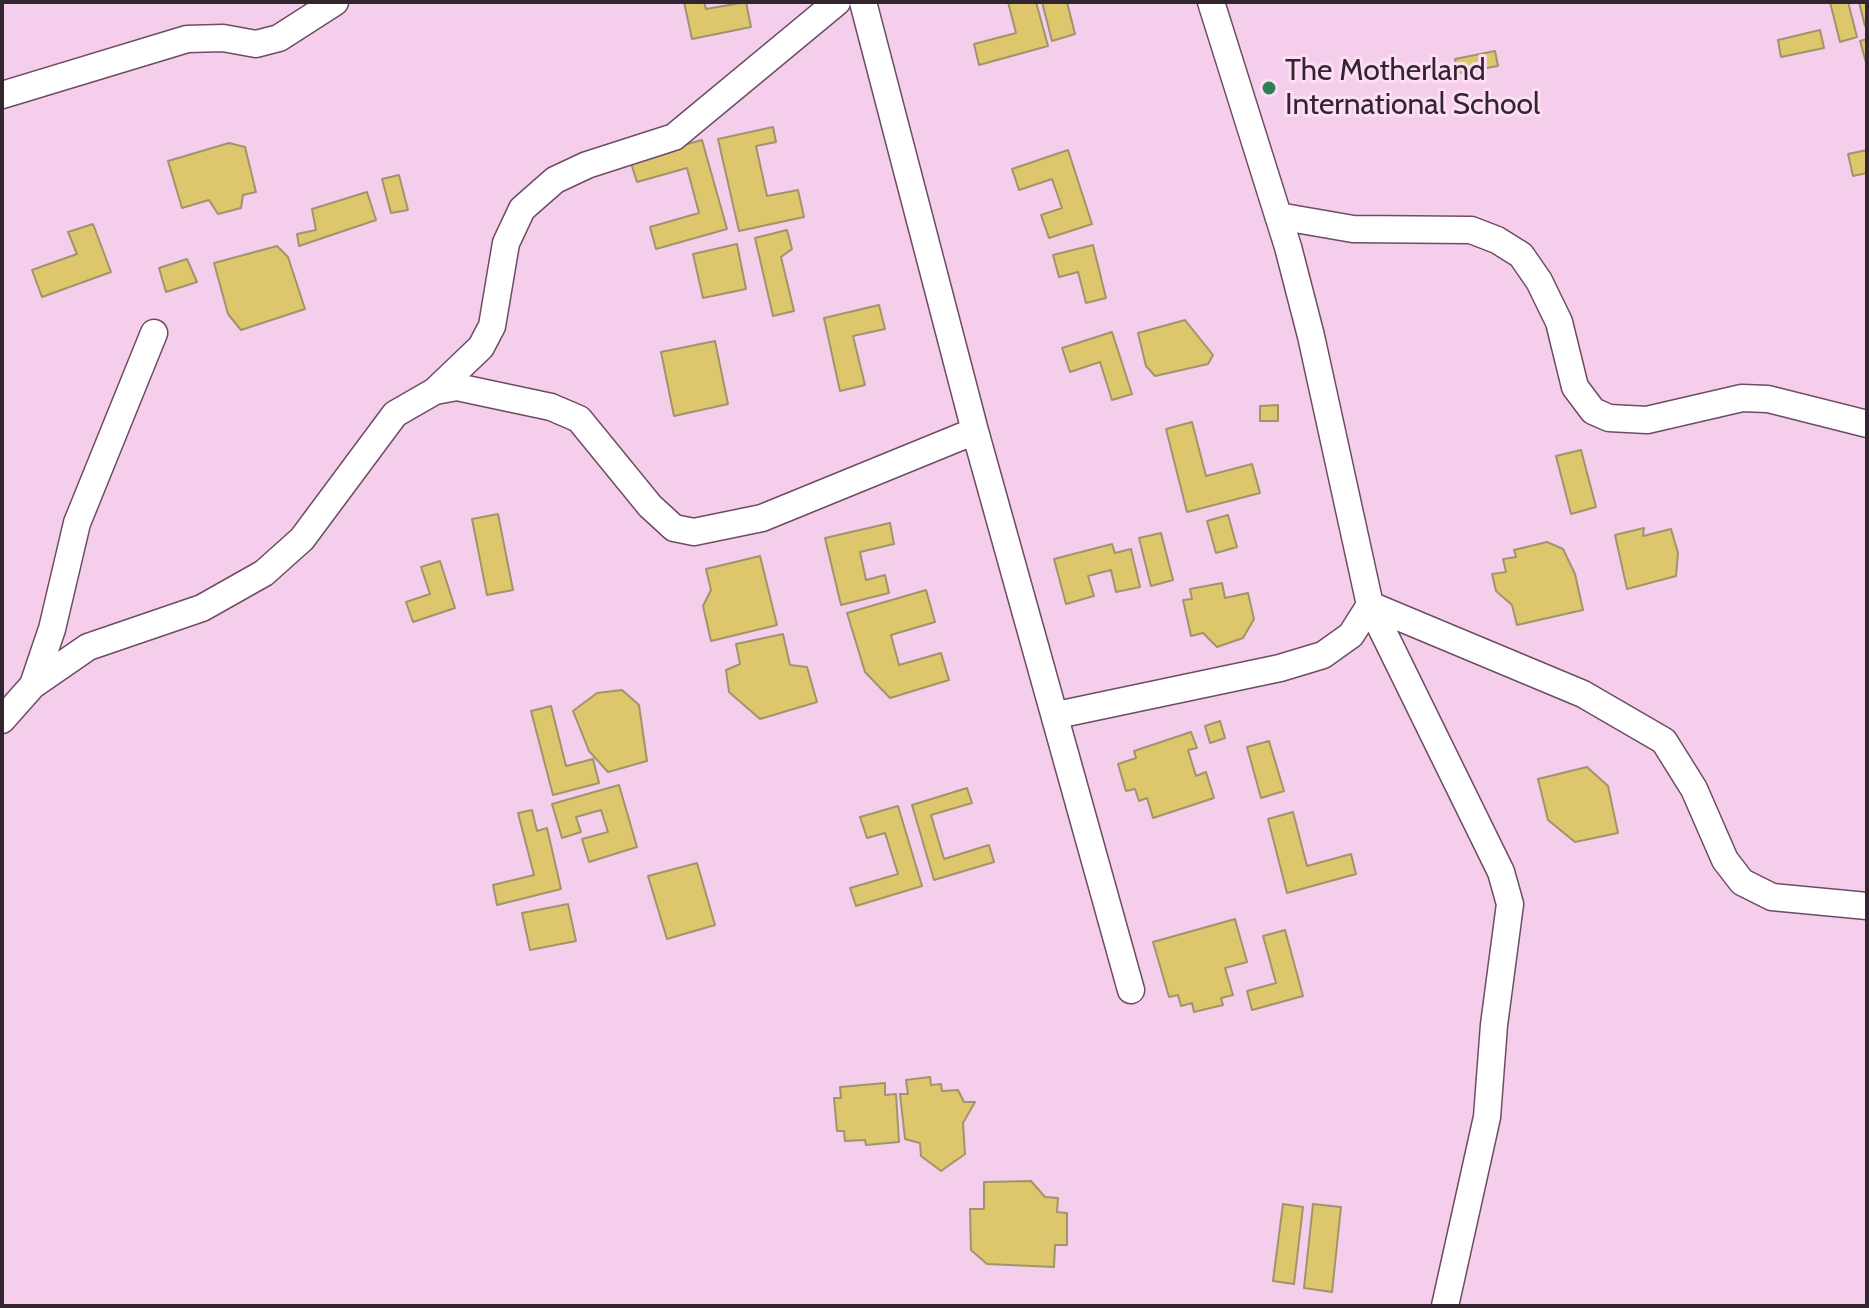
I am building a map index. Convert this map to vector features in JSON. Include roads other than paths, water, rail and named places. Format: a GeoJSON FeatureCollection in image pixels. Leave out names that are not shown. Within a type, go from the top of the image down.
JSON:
{"type":"FeatureCollection","features":[{"type":"Feature","properties":{"kind":"street"},"geometry":{"type":"LineString","coordinates":[[2,95],[187,39],[223,38],[256,44],[279,38],[335,2]]}},
{"type":"Feature","properties":{"kind":"street"},"geometry":{"type":"LineString","coordinates":[[2,720],[33,685],[88,647],[202,608],[264,573],[302,539],[395,414],[435,391],[481,347],[492,326],[506,243],[522,209],[555,180],[674,137],[837,2]]}},
{"type":"Feature","properties":{"kind":"street"},"geometry":{"type":"LineString","coordinates":[[863,2],[975,431],[1057,715],[1131,990]]}},
{"type":"Feature","properties":{"kind":"street"},"geometry":{"type":"LineString","coordinates":[[1211,2],[1278,216],[1311,336],[1370,605],[1501,872],[1510,904],[1494,1025],[1487,1117],[1445,1306]]}},
{"type":"Feature","properties":{"kind":"street"},"geometry":{"type":"LineString","coordinates":[[1278,216],[1353,229],[1471,230],[1497,240],[1521,255],[1539,281],[1559,322],[1575,387],[1593,411],[1609,418],[1647,420],[1742,398],[1768,399],[1867,424]]}},
{"type":"Feature","properties":{"kind":"street"},"geometry":{"type":"LineString","coordinates":[[33,685],[52,629],[77,523],[154,333]]}},
{"type":"Feature","properties":{"kind":"street"},"geometry":{"type":"LineString","coordinates":[[435,391],[457,387],[551,407],[579,419],[650,506],[674,528],[694,532],[762,518],[975,431]]}},
{"type":"Feature","properties":{"kind":"street"},"geometry":{"type":"LineString","coordinates":[[1057,715],[1280,668],[1323,655],[1351,635],[1370,605]]}},
{"type":"Feature","properties":{"kind":"street"},"geometry":{"type":"LineString","coordinates":[[1370,605],[1583,694],[1664,741],[1694,789],[1725,860],[1742,882],[1772,897],[1867,906]]}},
{"type":"Feature","properties":{"kind":"place","name":"The Motherland International School"},"geometry":{"type":"Point","coordinates":[1269,88]}}]}
